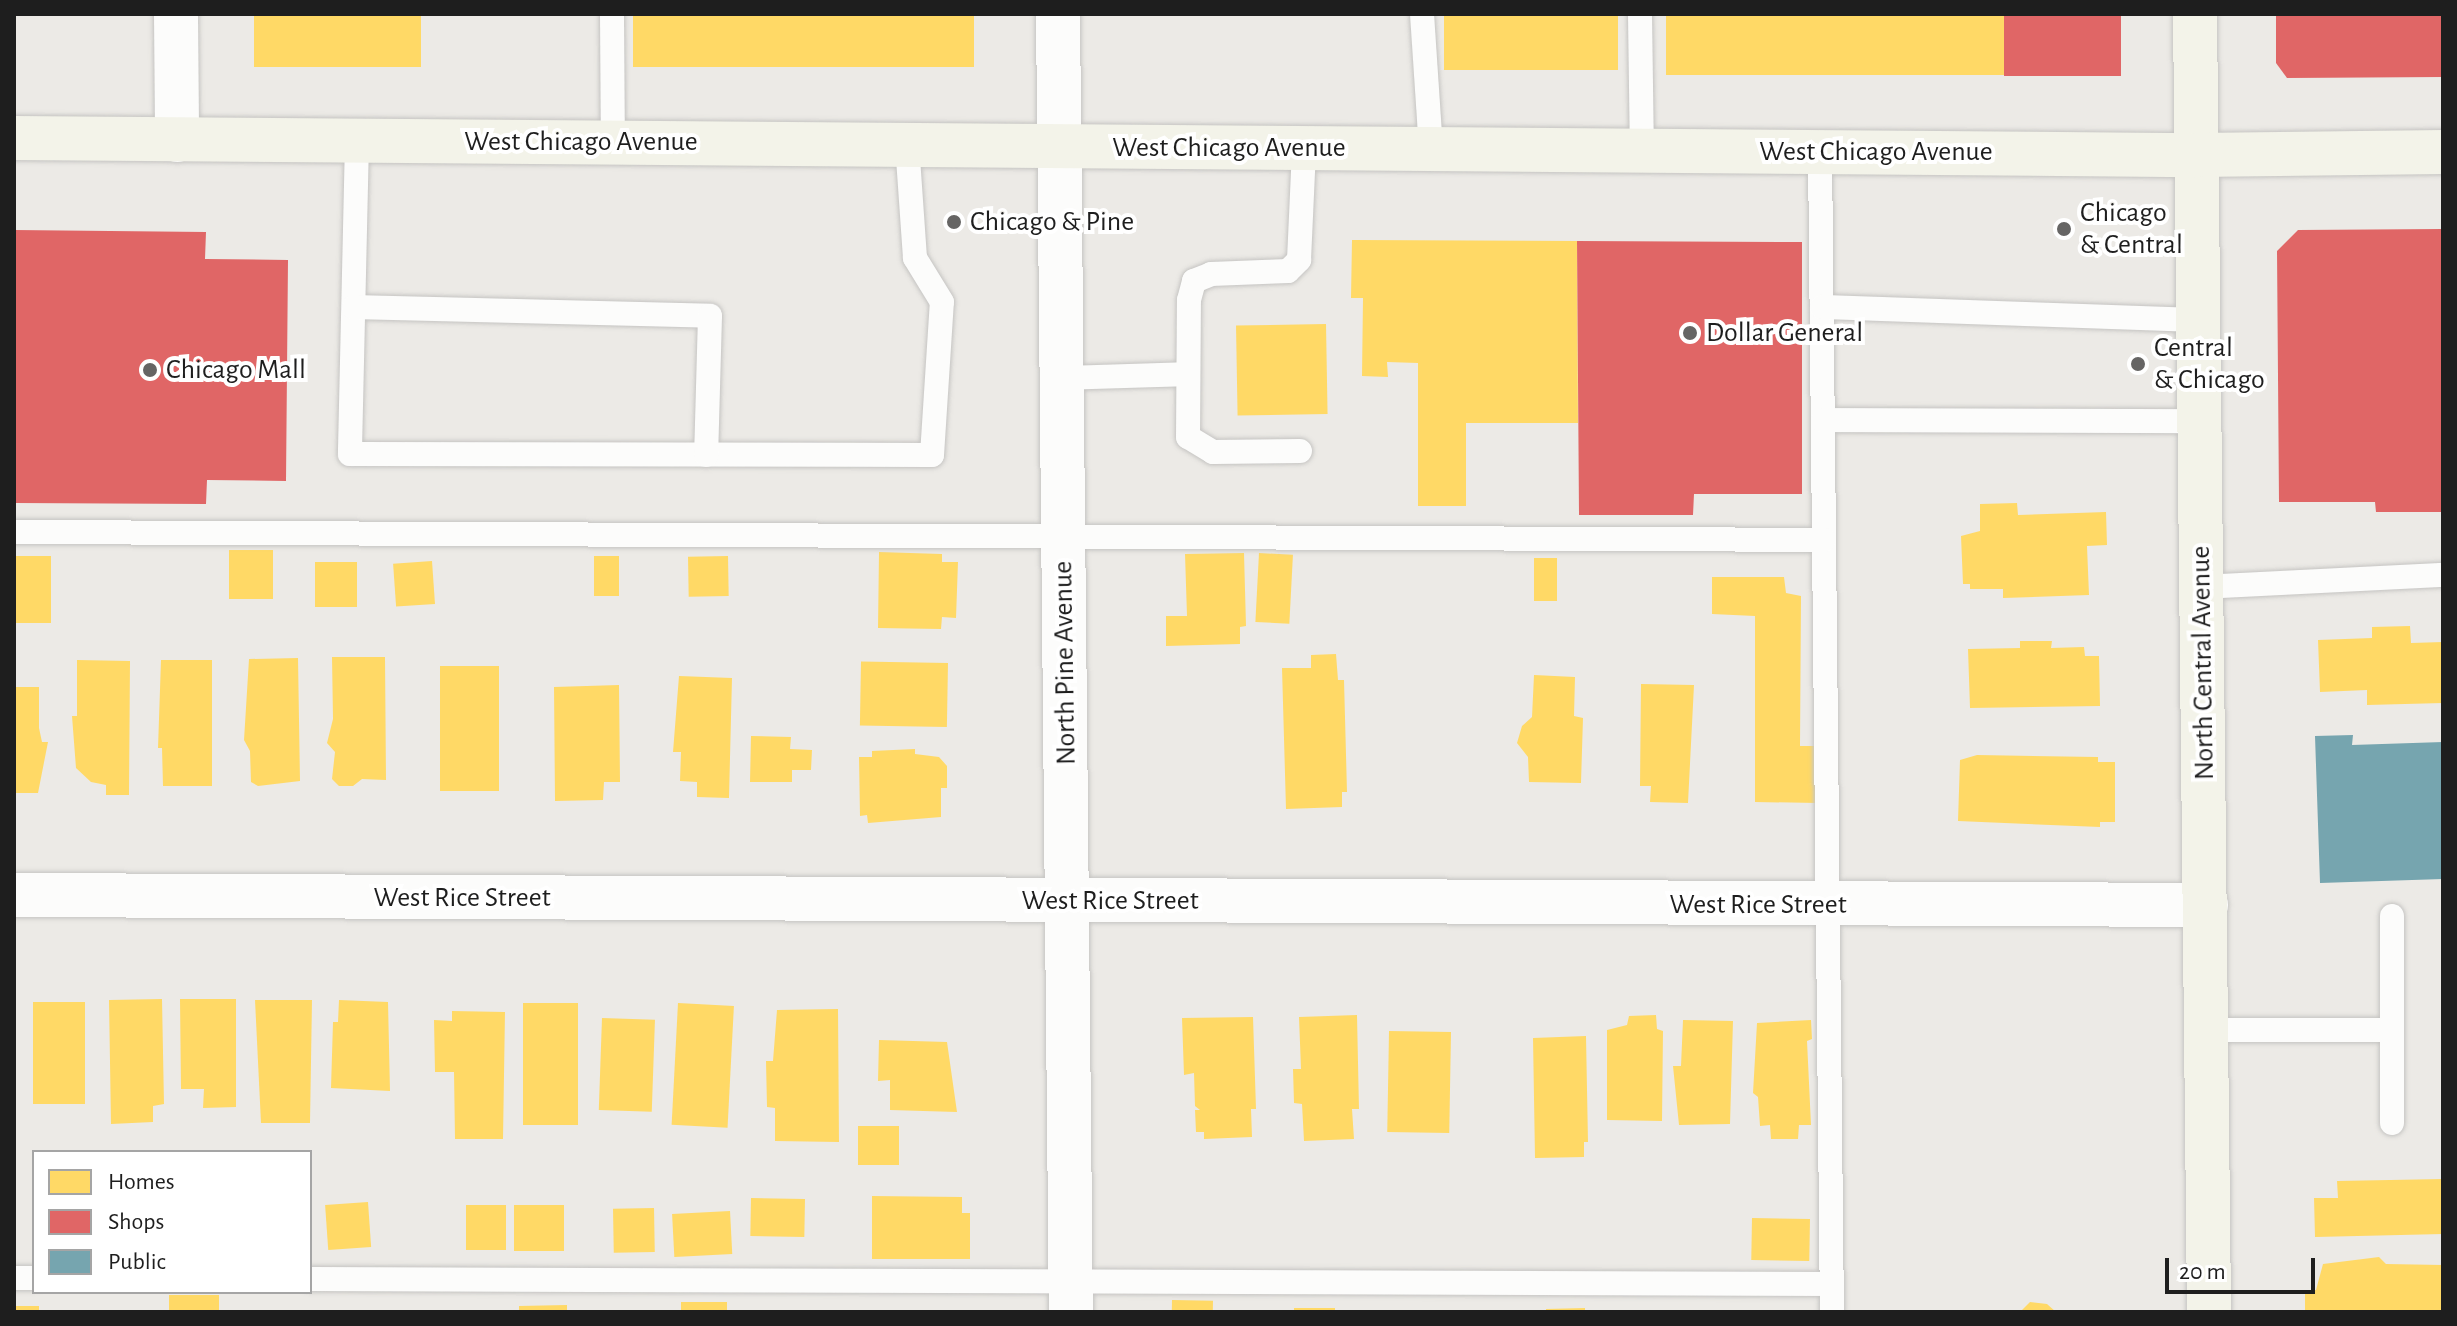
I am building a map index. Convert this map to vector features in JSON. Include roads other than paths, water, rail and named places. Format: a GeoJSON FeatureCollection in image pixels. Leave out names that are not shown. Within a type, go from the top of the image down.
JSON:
{"type":"FeatureCollection","features":[{"type":"Feature","properties":{"kind":"main road","name":"North Central Avenue"},"geometry":{"type":"LineString","coordinates":[[2195,14],[2209,1312]]}},
{"type":"Feature","properties":{"kind":"main road","name":"West Chicago Avenue"},"geometry":{"type":"LineString","coordinates":[[14,138],[2197,155],[2443,152]]}},
{"type":"Feature","properties":{"kind":"street"},"geometry":{"type":"LineString","coordinates":[[176,14],[177,140]]}},
{"type":"Feature","properties":{"kind":"street","name":"North Pine Avenue"},"geometry":{"type":"LineString","coordinates":[[1058,14],[1071,1297]]}},
{"type":"Feature","properties":{"kind":"street","name":"West Rice Street"},"geometry":{"type":"LineString","coordinates":[[14,895],[2206,905]]}},
{"type":"Feature","properties":{"kind":"lane"},"geometry":{"type":"LineString","coordinates":[[612,14],[613,143]]}},
{"type":"Feature","properties":{"kind":"lane"},"geometry":{"type":"LineString","coordinates":[[1422,14],[1431,149]]}},
{"type":"Feature","properties":{"kind":"lane"},"geometry":{"type":"LineString","coordinates":[[1640,14],[1642,151]]}},
{"type":"Feature","properties":{"kind":"lane"},"geometry":{"type":"LineString","coordinates":[[357,141],[350,454],[932,455],[942,302],[915,258],[907,145]]}},
{"type":"Feature","properties":{"kind":"lane"},"geometry":{"type":"LineString","coordinates":[[1300,451],[1213,452],[1200,447],[1188,437],[1188,374],[1189,300],[1194,281],[1211,274],[1288,271],[1299,260],[1304,148]]}},
{"type":"Feature","properties":{"kind":"lane"},"geometry":{"type":"LineString","coordinates":[[1820,152],[1832,1312]]}},
{"type":"Feature","properties":{"kind":"lane"},"geometry":{"type":"LineString","coordinates":[[354,307],[710,316],[706,455]]}},
{"type":"Feature","properties":{"kind":"lane"},"geometry":{"type":"LineString","coordinates":[[1822,307],[2200,320]]}},
{"type":"Feature","properties":{"kind":"lane"},"geometry":{"type":"LineString","coordinates":[[1062,378],[1188,374]]}},
{"type":"Feature","properties":{"kind":"lane"},"geometry":{"type":"LineString","coordinates":[[1823,420],[2201,421]]}},
{"type":"Feature","properties":{"kind":"lane"},"geometry":{"type":"LineString","coordinates":[[14,532],[1824,540]]}},
{"type":"Feature","properties":{"kind":"lane"},"geometry":{"type":"LineString","coordinates":[[2203,587],[2443,575]]}},
{"type":"Feature","properties":{"kind":"lane"},"geometry":{"type":"LineString","coordinates":[[2392,916],[2392,1123]]}},
{"type":"Feature","properties":{"kind":"lane"},"geometry":{"type":"LineString","coordinates":[[2207,1030],[2391,1030]]}},
{"type":"Feature","properties":{"kind":"lane"},"geometry":{"type":"LineString","coordinates":[[312,1279],[1071,1297],[1832,1284]]}},
{"type":"Feature","properties":{"kind":"place","name":"Chicago & Pine"},"geometry":{"type":"Point","coordinates":[954,222]}},
{"type":"Feature","properties":{"kind":"place","name":"Chicago & Central"},"geometry":{"type":"Point","coordinates":[2064,229]}},
{"type":"Feature","properties":{"kind":"place","name":"Dollar General"},"geometry":{"type":"Point","coordinates":[1690,333]}},
{"type":"Feature","properties":{"kind":"place","name":"Central & Chicago"},"geometry":{"type":"Point","coordinates":[2138,364]}},
{"type":"Feature","properties":{"kind":"place","name":"Chicago Mall"},"geometry":{"type":"Point","coordinates":[150,370]}}]}
